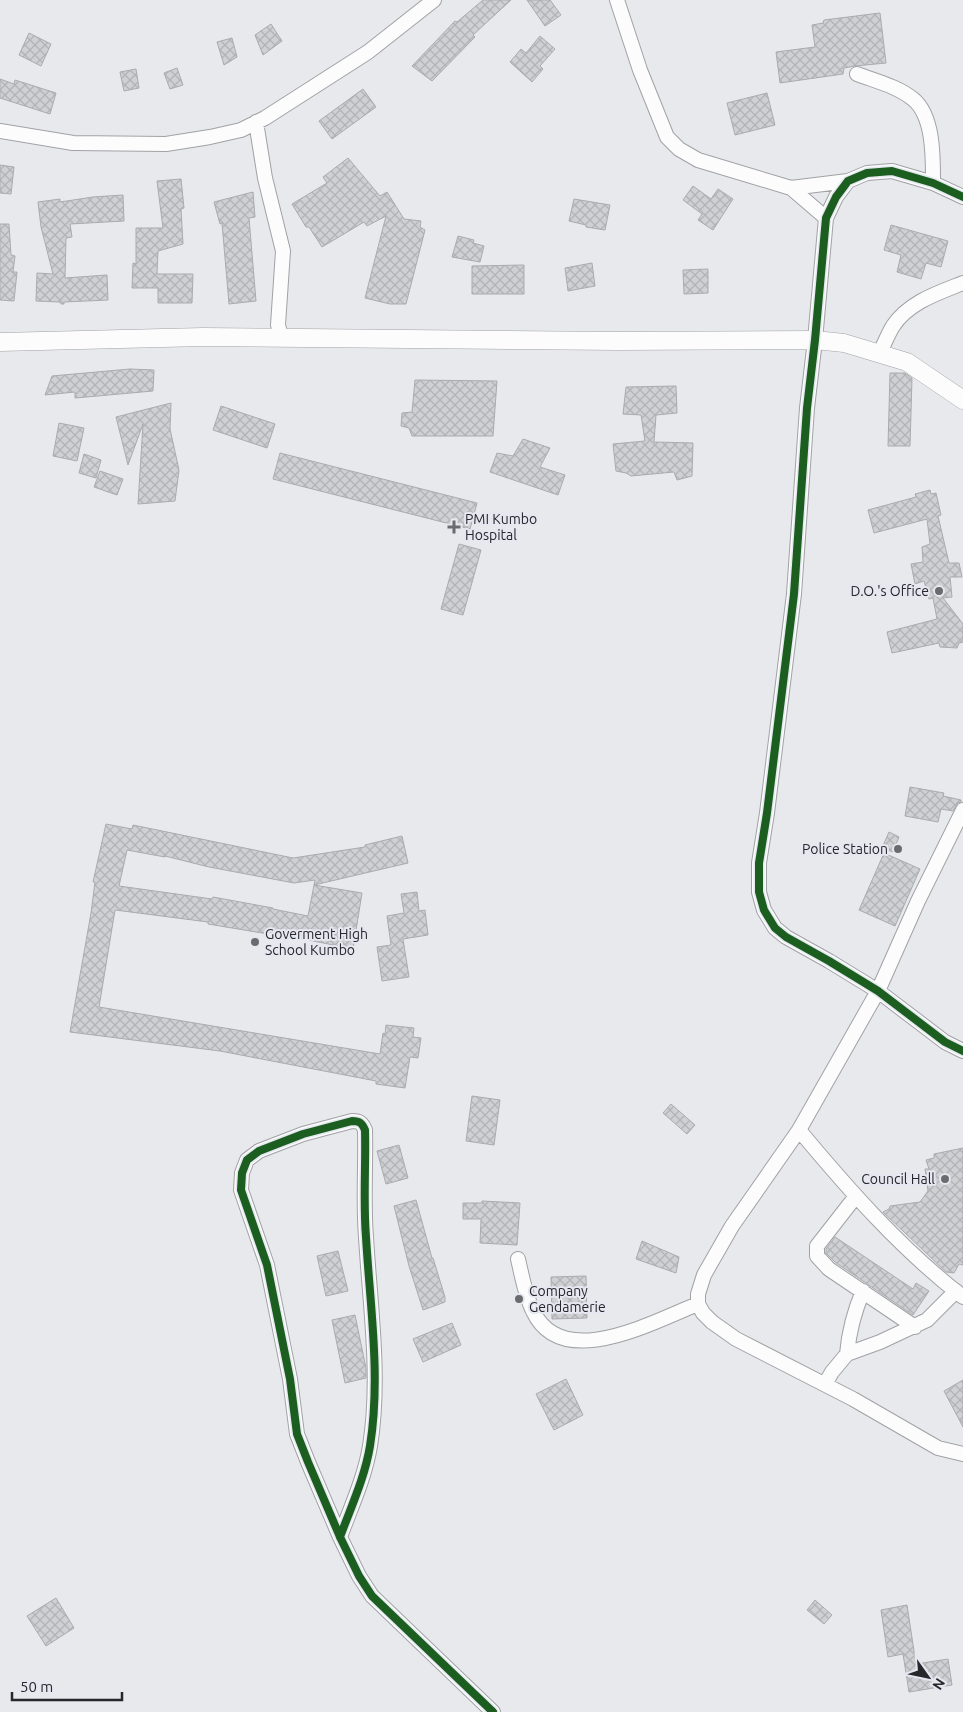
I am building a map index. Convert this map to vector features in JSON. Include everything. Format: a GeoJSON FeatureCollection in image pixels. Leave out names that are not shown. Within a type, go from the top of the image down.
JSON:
{"type":"FeatureCollection","features":[{"type":"Feature","properties":{"kind":"street"},"geometry":{"type":"LineString","coordinates":[[0,131],[73,142],[166,144],[241,130],[368,52],[434,0]]}},
{"type":"Feature","properties":{"kind":"street"},"geometry":{"type":"LineString","coordinates":[[617,0],[640,70],[667,136],[679,150],[698,160],[791,188],[848,181],[867,173],[892,171],[933,183],[963,197]]}},
{"type":"Feature","properties":{"kind":"street"},"geometry":{"type":"LineString","coordinates":[[857,74],[896,88],[914,100],[928,120],[933,161],[933,183]]}},
{"type":"Feature","properties":{"kind":"street"},"geometry":{"type":"LineString","coordinates":[[256,122],[266,178],[283,251],[278,325],[281,336]]}},
{"type":"Feature","properties":{"kind":"street"},"geometry":{"type":"LineString","coordinates":[[848,181],[836,197],[826,218],[807,408],[794,594],[768,813],[759,863],[759,892],[764,910],[774,928],[786,938],[829,961],[878,991],[945,1042],[963,1050]]}},
{"type":"Feature","properties":{"kind":"street"},"geometry":{"type":"LineString","coordinates":[[791,188],[826,218]]}},
{"type":"Feature","properties":{"kind":"street"},"geometry":{"type":"LineString","coordinates":[[879,354],[894,325],[908,310],[923,299],[963,282]]}},
{"type":"Feature","properties":{"kind":"street"},"geometry":{"type":"LineString","coordinates":[[0,342],[281,336],[618,341],[815,340],[844,343],[907,362],[963,400]]}},
{"type":"Feature","properties":{"kind":"street"},"geometry":{"type":"LineString","coordinates":[[963,810],[918,901],[878,991],[799,1130],[732,1226],[704,1275],[698,1294],[698,1304],[702,1313],[736,1339],[854,1399],[938,1448],[963,1454]]}},
{"type":"Feature","properties":{"kind":"street"},"geometry":{"type":"LineString","coordinates":[[340,1536],[360,1485],[370,1448],[376,1380],[366,1233],[365,1130],[358,1121],[303,1134],[259,1151],[247,1160],[242,1172],[242,1190],[267,1265],[290,1379],[297,1434],[340,1536],[359,1576],[372,1596],[493,1712]]}},
{"type":"Feature","properties":{"kind":"street"},"geometry":{"type":"LineString","coordinates":[[799,1130],[856,1196],[920,1260],[959,1294],[927,1320],[914,1327],[847,1354],[825,1384]]}},
{"type":"Feature","properties":{"kind":"street"},"geometry":{"type":"LineString","coordinates":[[856,1196],[817,1246],[817,1256],[829,1268],[914,1327]]}},
{"type":"Feature","properties":{"kind":"street"},"geometry":{"type":"LineString","coordinates":[[518,1259],[533,1312],[551,1332],[564,1339],[594,1341],[610,1338],[698,1304]]}},
{"type":"Feature","properties":{"kind":"street"},"geometry":{"type":"LineString","coordinates":[[847,1354],[854,1310],[862,1291]]}},
{"type":"Feature","properties":{"kind":"building"},"geometry":{"type":"Polygon","coordinates":[[[483,0],[511,0],[473,35],[475,37],[432,81],[412,66],[455,21],[457,22],[483,0]]]}},
{"type":"Feature","properties":{"kind":"building"},"geometry":{"type":"Polygon","coordinates":[[[527,0],[550,0],[561,15],[545,26],[527,0]]]}},
{"type":"Feature","properties":{"kind":"building"},"geometry":{"type":"Polygon","coordinates":[[[880,13],[886,63],[844,68],[843,74],[780,83],[776,52],[815,47],[812,25],[823,23],[824,20],[880,13]]]}},
{"type":"Feature","properties":{"kind":"building"},"geometry":{"type":"Polygon","coordinates":[[[271,24],[282,41],[263,55],[255,35],[271,24]]]}},
{"type":"Feature","properties":{"kind":"building"},"geometry":{"type":"Polygon","coordinates":[[[29,33],[51,44],[41,66],[19,55],[29,33]]]}},
{"type":"Feature","properties":{"kind":"building"},"geometry":{"type":"Polygon","coordinates":[[[540,36],[555,49],[540,66],[543,69],[532,82],[510,62],[521,49],[526,53],[540,36]]]}},
{"type":"Feature","properties":{"kind":"building"},"geometry":{"type":"Polygon","coordinates":[[[232,38],[237,57],[224,65],[217,42],[232,38]]]}},
{"type":"Feature","properties":{"kind":"building"},"geometry":{"type":"Polygon","coordinates":[[[177,68],[183,85],[170,89],[164,73],[177,68]]]}},
{"type":"Feature","properties":{"kind":"building"},"geometry":{"type":"Polygon","coordinates":[[[136,69],[139,88],[124,91],[120,72],[136,69]]]}},
{"type":"Feature","properties":{"kind":"building"},"geometry":{"type":"Polygon","coordinates":[[[0,79],[14,84],[15,80],[56,93],[50,114],[0,98],[0,79]]]}},
{"type":"Feature","properties":{"kind":"building"},"geometry":{"type":"Polygon","coordinates":[[[363,89],[376,107],[332,139],[319,121],[363,89]]]}},
{"type":"Feature","properties":{"kind":"building"},"geometry":{"type":"Polygon","coordinates":[[[767,93],[775,125],[735,135],[727,103],[767,93]]]}},
{"type":"Feature","properties":{"kind":"building"},"geometry":{"type":"Polygon","coordinates":[[[348,158],[380,196],[387,192],[404,219],[421,221],[420,227],[425,230],[406,304],[390,304],[365,298],[386,216],[367,226],[364,222],[322,247],[309,227],[306,227],[292,204],[327,183],[323,177],[348,158]]]}},
{"type":"Feature","properties":{"kind":"building"},"geometry":{"type":"Polygon","coordinates":[[[0,165],[14,167],[11,194],[0,193],[0,165]]]}},
{"type":"Feature","properties":{"kind":"building"},"geometry":{"type":"Polygon","coordinates":[[[181,179],[184,208],[181,209],[183,244],[158,251],[157,274],[193,274],[192,303],[158,303],[158,288],[132,288],[133,263],[136,264],[136,228],[163,228],[157,181],[181,179]]]}},
{"type":"Feature","properties":{"kind":"building"},"geometry":{"type":"Polygon","coordinates":[[[693,186],[711,199],[718,189],[733,199],[713,230],[698,220],[702,214],[683,200],[693,186]]]}},
{"type":"Feature","properties":{"kind":"building"},"geometry":{"type":"Polygon","coordinates":[[[253,192],[255,217],[249,218],[256,301],[229,304],[222,223],[220,224],[214,202],[253,192]]]}},
{"type":"Feature","properties":{"kind":"building"},"geometry":{"type":"Polygon","coordinates":[[[123,195],[124,221],[70,224],[72,237],[66,238],[65,278],[107,275],[108,300],[64,302],[64,304],[60,302],[36,301],[37,273],[53,274],[41,227],[38,202],[60,199],[60,202],[123,195]]]}},
{"type":"Feature","properties":{"kind":"building"},"geometry":{"type":"Polygon","coordinates":[[[574,199],[610,205],[605,230],[586,227],[586,225],[569,221],[574,199]]]}},
{"type":"Feature","properties":{"kind":"building"},"geometry":{"type":"Polygon","coordinates":[[[0,224],[9,224],[11,255],[15,256],[13,272],[17,272],[14,301],[0,300],[0,224]]]}},
{"type":"Feature","properties":{"kind":"building"},"geometry":{"type":"Polygon","coordinates":[[[891,225],[948,241],[941,267],[926,263],[921,279],[897,272],[901,255],[884,250],[891,225]]]}},
{"type":"Feature","properties":{"kind":"building"},"geometry":{"type":"Polygon","coordinates":[[[458,236],[474,240],[473,243],[484,246],[480,262],[452,257],[458,236]]]}},
{"type":"Feature","properties":{"kind":"building"},"geometry":{"type":"Polygon","coordinates":[[[592,263],[595,286],[568,291],[565,268],[592,263]]]}},
{"type":"Feature","properties":{"kind":"building"},"geometry":{"type":"Polygon","coordinates":[[[524,265],[524,294],[472,294],[472,266],[524,265]]]}},
{"type":"Feature","properties":{"kind":"building"},"geometry":{"type":"Polygon","coordinates":[[[708,269],[708,293],[684,294],[683,270],[708,269]]]}},
{"type":"Feature","properties":{"kind":"building"},"geometry":{"type":"Polygon","coordinates":[[[130,369],[154,370],[153,391],[75,398],[75,392],[45,395],[52,376],[130,369]]]}},
{"type":"Feature","properties":{"kind":"building"},"geometry":{"type":"Polygon","coordinates":[[[890,373],[905,373],[912,378],[910,446],[888,446],[890,373]]]}},
{"type":"Feature","properties":{"kind":"building"},"geometry":{"type":"Polygon","coordinates":[[[415,380],[497,381],[493,436],[412,436],[409,428],[401,426],[402,413],[412,412],[415,380]]]}},
{"type":"Feature","properties":{"kind":"building"},"geometry":{"type":"Polygon","coordinates":[[[676,386],[677,413],[656,415],[654,442],[693,443],[692,476],[677,480],[674,472],[631,476],[616,471],[613,444],[645,441],[641,415],[623,414],[626,387],[676,386]]]}},
{"type":"Feature","properties":{"kind":"building"},"geometry":{"type":"Polygon","coordinates":[[[171,403],[170,429],[179,470],[175,501],[138,504],[143,424],[128,465],[116,417],[171,403]]]}},
{"type":"Feature","properties":{"kind":"building"},"geometry":{"type":"Polygon","coordinates":[[[221,406],[275,424],[267,448],[213,430],[221,406]]]}},
{"type":"Feature","properties":{"kind":"building"},"geometry":{"type":"Polygon","coordinates":[[[59,423],[84,428],[77,461],[53,456],[59,423]]]}},
{"type":"Feature","properties":{"kind":"building"},"geometry":{"type":"Polygon","coordinates":[[[523,439],[550,448],[540,467],[565,475],[558,495],[490,472],[497,453],[513,456],[523,439]]]}},
{"type":"Feature","properties":{"kind":"building"},"geometry":{"type":"Polygon","coordinates":[[[280,453],[477,503],[470,529],[273,479],[280,453]]]}},
{"type":"Feature","properties":{"kind":"building"},"geometry":{"type":"Polygon","coordinates":[[[84,454],[101,460],[96,478],[79,473],[84,454]]]}},
{"type":"Feature","properties":{"kind":"building"},"geometry":{"type":"Polygon","coordinates":[[[100,471],[123,479],[117,495],[94,487],[100,471]]]}},
{"type":"Feature","properties":{"kind":"building","name":"D.O.'s Office"},"geometry":{"type":"Polygon","coordinates":[[[930,490],[931,494],[936,493],[941,515],[938,516],[949,563],[959,563],[962,577],[950,577],[952,597],[943,598],[963,624],[963,642],[959,643],[957,648],[940,647],[939,643],[892,653],[887,632],[937,619],[933,598],[929,599],[924,581],[915,584],[911,564],[923,562],[922,547],[930,544],[927,519],[874,533],[868,510],[916,497],[915,494],[930,490]]]}},
{"type":"Feature","properties":{"kind":"building"},"geometry":{"type":"Polygon","coordinates":[[[459,544],[481,550],[463,615],[441,609],[459,544]]]}},
{"type":"Feature","properties":{"kind":"building"},"geometry":{"type":"Polygon","coordinates":[[[910,787],[944,793],[943,796],[961,800],[961,802],[958,803],[953,811],[941,809],[938,822],[905,816],[910,787]]]}},
{"type":"Feature","properties":{"kind":"building"},"geometry":{"type":"Polygon","coordinates":[[[106,824],[132,829],[133,825],[293,858],[365,847],[365,845],[402,836],[408,863],[314,885],[362,893],[353,949],[269,932],[268,934],[208,924],[208,922],[115,910],[99,1007],[380,1054],[386,1025],[414,1028],[413,1037],[421,1038],[418,1058],[410,1057],[405,1088],[376,1084],[376,1081],[220,1051],[70,1032],[95,882],[93,882],[106,824]],[[127,850],[119,886],[212,899],[213,897],[308,916],[315,880],[294,883],[127,850]]]}},
{"type":"Feature","properties":{"kind":"building"},"geometry":{"type":"Polygon","coordinates":[[[889,832],[899,837],[893,852],[882,848],[889,832]]]}},
{"type":"Feature","properties":{"kind":"building"},"geometry":{"type":"Polygon","coordinates":[[[884,853],[920,869],[895,926],[859,910],[884,853]]]}},
{"type":"Feature","properties":{"kind":"building"},"geometry":{"type":"Polygon","coordinates":[[[417,892],[419,911],[425,910],[428,935],[403,939],[409,977],[382,981],[377,947],[391,945],[387,916],[404,913],[401,894],[417,892]]]}},
{"type":"Feature","properties":{"kind":"building"},"geometry":{"type":"Polygon","coordinates":[[[472,1096],[500,1100],[494,1145],[466,1141],[472,1096]]]}},
{"type":"Feature","properties":{"kind":"building"},"geometry":{"type":"Polygon","coordinates":[[[671,1104],[695,1125],[687,1134],[663,1113],[671,1104]]]}},
{"type":"Feature","properties":{"kind":"building"},"geometry":{"type":"Polygon","coordinates":[[[399,1145],[408,1178],[386,1184],[377,1151],[399,1145]]]}},
{"type":"Feature","properties":{"kind":"building"},"geometry":{"type":"Polygon","coordinates":[[[963,1148],[963,1265],[959,1264],[954,1273],[946,1272],[883,1212],[889,1209],[890,1206],[920,1202],[928,1191],[925,1169],[929,1169],[926,1160],[934,1158],[934,1154],[963,1148]]]}},
{"type":"Feature","properties":{"kind":"building"},"geometry":{"type":"Polygon","coordinates":[[[416,1200],[445,1297],[445,1302],[423,1310],[409,1266],[394,1206],[416,1200]]]}},
{"type":"Feature","properties":{"kind":"building"},"geometry":{"type":"Polygon","coordinates":[[[482,1201],[520,1203],[517,1245],[480,1243],[481,1219],[463,1219],[463,1203],[482,1203],[482,1201]]]}},
{"type":"Feature","properties":{"kind":"building"},"geometry":{"type":"Polygon","coordinates":[[[835,1237],[913,1289],[916,1283],[929,1291],[913,1315],[835,1262],[826,1253],[826,1249],[835,1237]]]}},
{"type":"Feature","properties":{"kind":"building"},"geometry":{"type":"Polygon","coordinates":[[[642,1241],[679,1257],[676,1273],[636,1259],[642,1241]]]}},
{"type":"Feature","properties":{"kind":"building"},"geometry":{"type":"Polygon","coordinates":[[[338,1251],[348,1291],[326,1296],[317,1256],[338,1251]]]}},
{"type":"Feature","properties":{"kind":"building"},"geometry":{"type":"Polygon","coordinates":[[[586,1276],[587,1318],[552,1319],[551,1277],[586,1276]]]}},
{"type":"Feature","properties":{"kind":"building"},"geometry":{"type":"Polygon","coordinates":[[[355,1315],[366,1368],[366,1378],[345,1383],[332,1320],[355,1315]]]}},
{"type":"Feature","properties":{"kind":"building"},"geometry":{"type":"Polygon","coordinates":[[[452,1323],[461,1345],[423,1362],[413,1339],[452,1323]]]}},
{"type":"Feature","properties":{"kind":"building"},"geometry":{"type":"Polygon","coordinates":[[[566,1379],[583,1415],[554,1430],[536,1394],[566,1379]]]}},
{"type":"Feature","properties":{"kind":"building"},"geometry":{"type":"Polygon","coordinates":[[[963,1380],[963,1427],[944,1391],[963,1380]]]}},
{"type":"Feature","properties":{"kind":"building"},"geometry":{"type":"Polygon","coordinates":[[[56,1598],[74,1628],[46,1646],[27,1616],[56,1598]]]}},
{"type":"Feature","properties":{"kind":"building"},"geometry":{"type":"Polygon","coordinates":[[[815,1600],[832,1615],[824,1624],[807,1610],[815,1600]]]}},
{"type":"Feature","properties":{"kind":"building"},"geometry":{"type":"Polygon","coordinates":[[[907,1605],[916,1664],[948,1659],[952,1685],[909,1692],[903,1654],[888,1657],[881,1610],[907,1605]]]}},
{"type":"Feature","properties":{"kind":"cycle path"},"geometry":{"type":"LineString","coordinates":[[963,197],[933,183],[892,171],[867,173],[848,181],[836,197],[826,218],[807,408],[794,594],[759,863],[759,892],[764,910],[775,928],[786,937],[878,991],[945,1042],[963,1051]]}},
{"type":"Feature","properties":{"kind":"cycle path"},"geometry":{"type":"LineString","coordinates":[[340,1537],[368,1458],[375,1394],[374,1341],[365,1224],[365,1130],[357,1121],[303,1134],[259,1151],[247,1160],[242,1173],[241,1190],[267,1265],[290,1379],[297,1434],[340,1537],[359,1576],[372,1596],[493,1712]]}},
{"type":"Feature","properties":{"kind":"place","name":"PMI Kumbo Hospital"},"geometry":{"type":"Point","coordinates":[454,527]}},
{"type":"Feature","properties":{"kind":"place","name":"D.O.'s Office"},"geometry":{"type":"Point","coordinates":[939,591]}},
{"type":"Feature","properties":{"kind":"place","name":"Police Station"},"geometry":{"type":"Point","coordinates":[898,849]}},
{"type":"Feature","properties":{"kind":"place","name":"Goverment High School Kumbo"},"geometry":{"type":"Point","coordinates":[255,942]}},
{"type":"Feature","properties":{"kind":"place","name":"Council Hall"},"geometry":{"type":"Point","coordinates":[945,1179]}},
{"type":"Feature","properties":{"kind":"place","name":"Company Gendamerie"},"geometry":{"type":"Point","coordinates":[519,1299]}}]}
